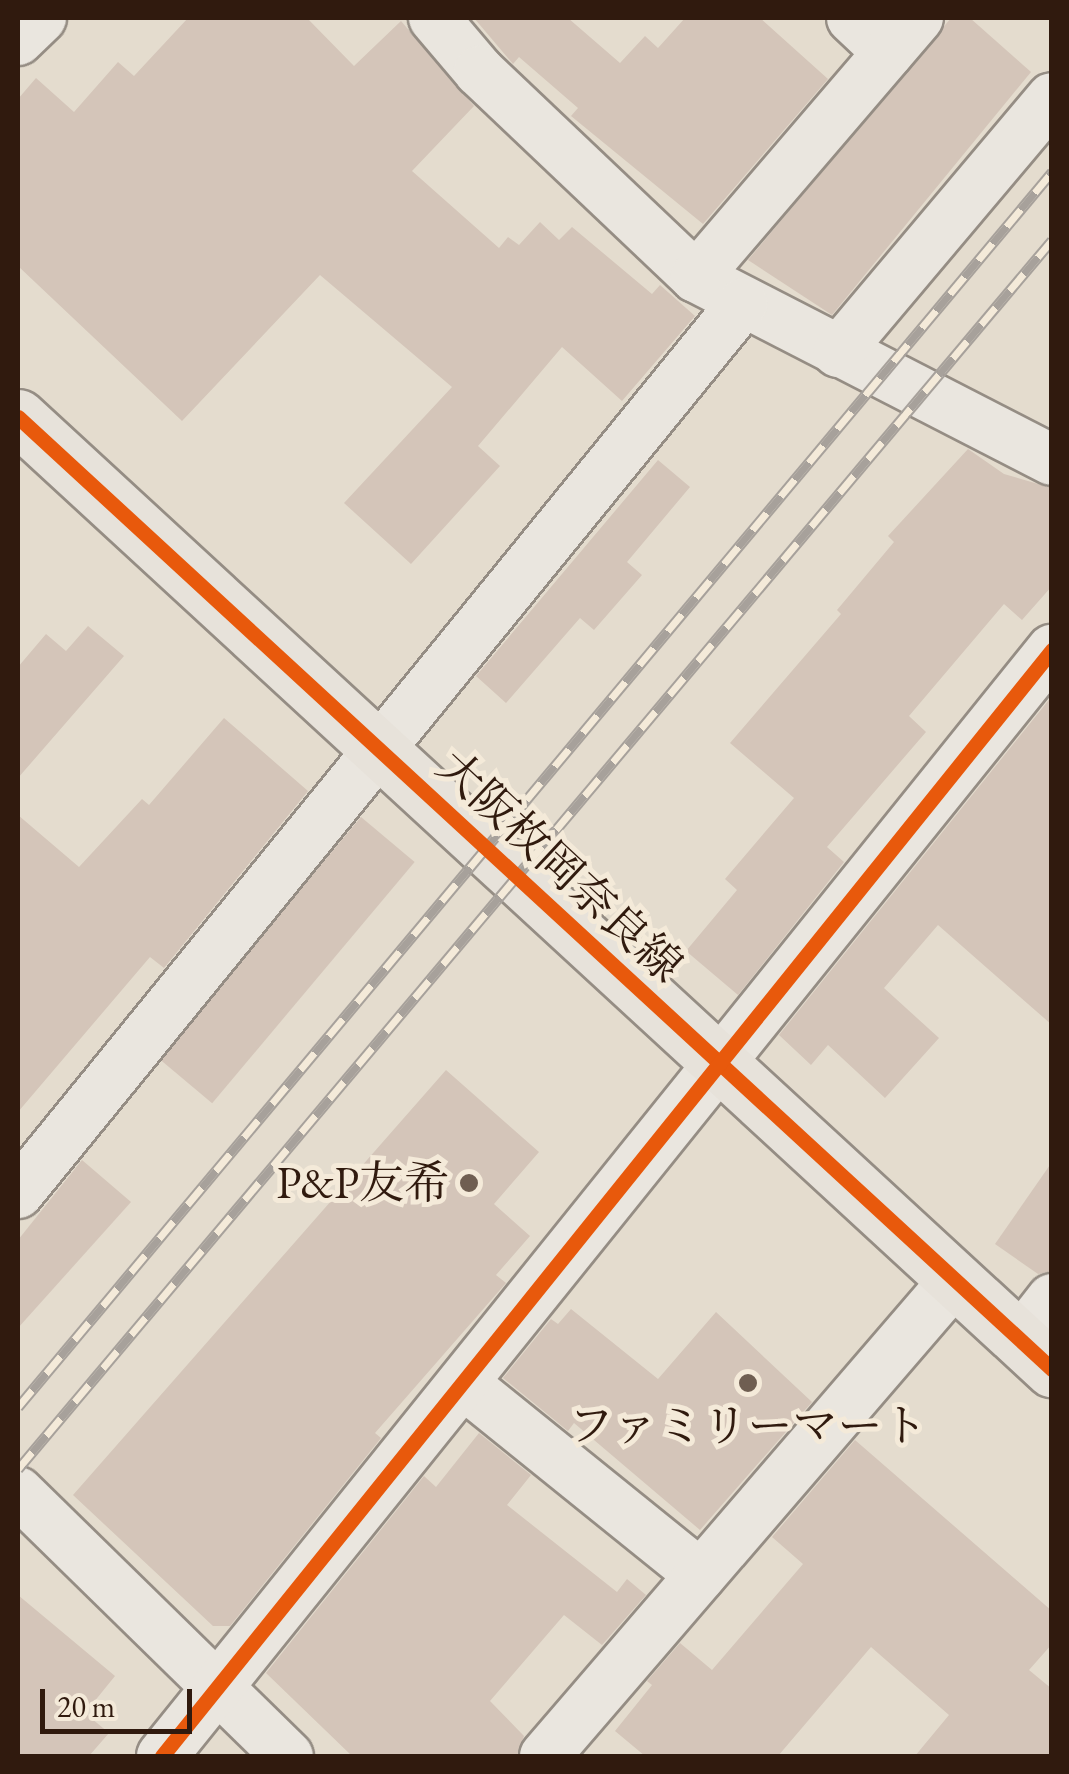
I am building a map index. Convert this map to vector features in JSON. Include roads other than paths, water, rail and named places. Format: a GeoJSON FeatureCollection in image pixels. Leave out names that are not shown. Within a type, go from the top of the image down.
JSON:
{"type":"FeatureCollection","features":[{"type":"Feature","properties":{"kind":"main road","name":"大阪枚岡奈良線"},"geometry":{"type":"LineString","coordinates":[[18,417],[380,746],[721,1069],[954,1281],[1041,1336]]}},
{"type":"Feature","properties":{"kind":"street"},"geometry":{"type":"LineString","coordinates":[[18,40],[41,18]]}},
{"type":"Feature","properties":{"kind":"street"},"geometry":{"type":"LineString","coordinates":[[434,18],[479,71],[696,276],[742,304],[1052,460]]}},
{"type":"Feature","properties":{"kind":"street"},"geometry":{"type":"LineString","coordinates":[[696,276],[903,34],[852,18]]}},
{"type":"Feature","properties":{"kind":"street"},"geometry":{"type":"LineString","coordinates":[[838,352],[1052,98]]}},
{"type":"Feature","properties":{"kind":"street"},"geometry":{"type":"LineString","coordinates":[[18,1193],[742,304]]}},
{"type":"Feature","properties":{"kind":"street"},"geometry":{"type":"LineString","coordinates":[[162,1756],[721,1069],[1052,650]]}},
{"type":"Feature","properties":{"kind":"street"},"geometry":{"type":"LineString","coordinates":[[545,1756],[954,1281]]}},
{"type":"Feature","properties":{"kind":"street"},"geometry":{"type":"LineString","coordinates":[[464,1384],[701,1575]]}},
{"type":"Feature","properties":{"kind":"street"},"geometry":{"type":"LineString","coordinates":[[18,1492],[288,1756]]}},
{"type":"Feature","properties":{"kind":"railway"},"geometry":{"type":"LineString","coordinates":[[18,1407],[1052,172]]}},
{"type":"Feature","properties":{"kind":"railway"},"geometry":{"type":"LineString","coordinates":[[18,1469],[1052,240]]}},
{"type":"Feature","properties":{"kind":"place","name":"P&P友希"},"geometry":{"type":"Point","coordinates":[469,1183]}},
{"type":"Feature","properties":{"kind":"place","name":"ファミリーマート"},"geometry":{"type":"Point","coordinates":[748,1383]}}]}
